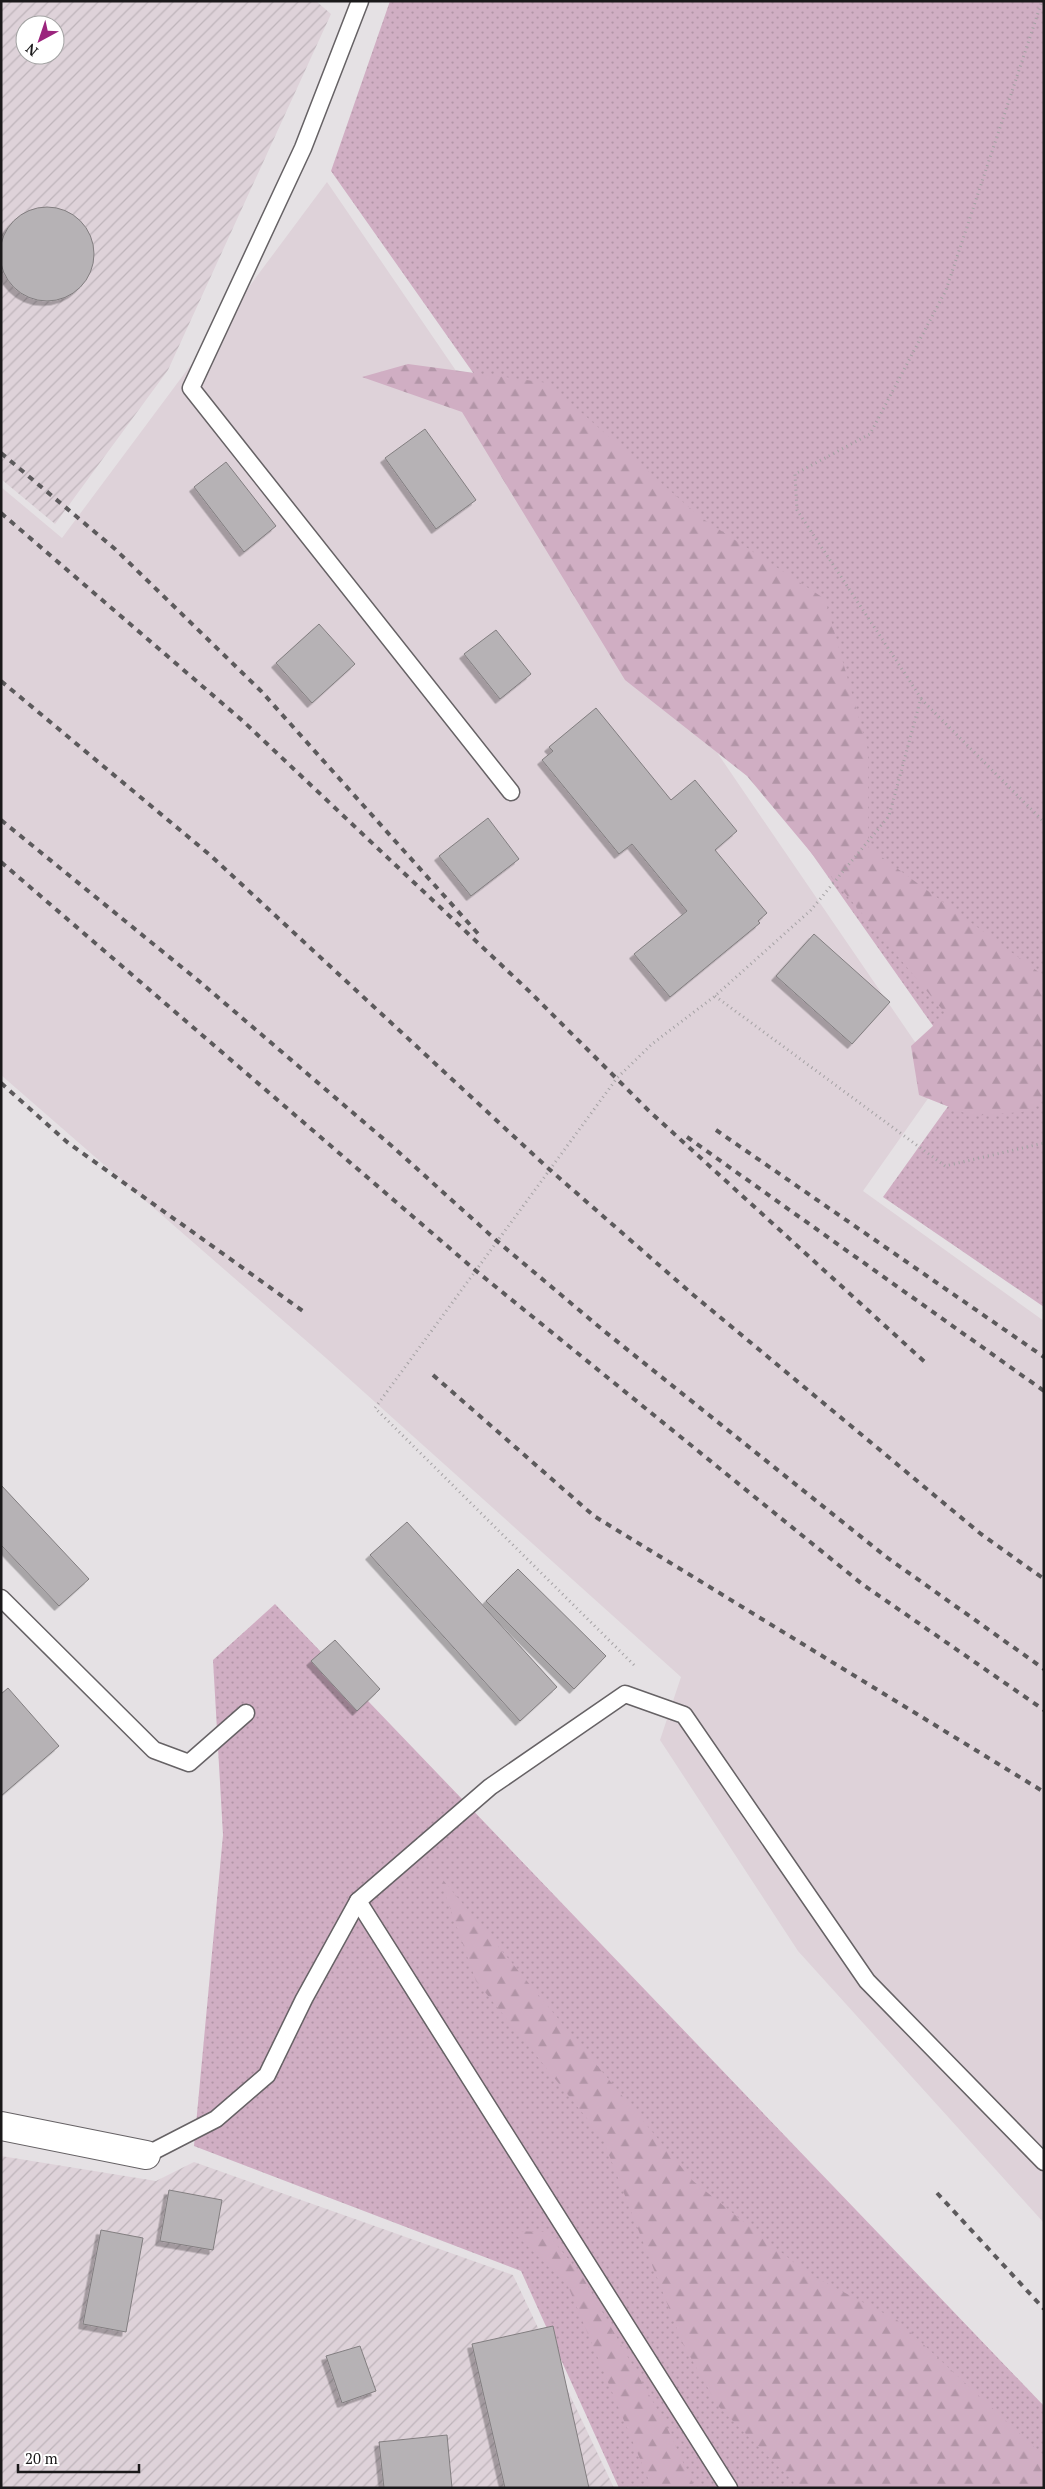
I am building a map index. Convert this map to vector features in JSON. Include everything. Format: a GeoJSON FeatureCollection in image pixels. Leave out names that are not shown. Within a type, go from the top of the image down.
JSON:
{"type":"FeatureCollection","features":[{"type":"Feature","properties":{"kind":"street"},"geometry":{"type":"LineString","coordinates":[[1,2126],[146,2155]]}},
{"type":"Feature","properties":{"kind":"lane"},"geometry":{"type":"LineString","coordinates":[[360,1],[303,148],[191,388],[511,792]]}},
{"type":"Feature","properties":{"kind":"lane"},"geometry":{"type":"LineString","coordinates":[[1,1598],[154,1750],[189,1763],[246,1713]]}},
{"type":"Feature","properties":{"kind":"lane"},"geometry":{"type":"LineString","coordinates":[[146,2155],[216,2119],[267,2075],[304,1999],[358,1901],[490,1787],[625,1694],[684,1715],[867,1981],[1044,2162]]}},
{"type":"Feature","properties":{"kind":"lane"},"geometry":{"type":"LineString","coordinates":[[358,1901],[729,2488]]}},
{"type":"Feature","properties":{"kind":"path"},"geometry":{"type":"LineString","coordinates":[[1042,1],[946,290],[870,434],[795,474],[797,510],[921,698],[1044,822]]}},
{"type":"Feature","properties":{"kind":"path"},"geometry":{"type":"LineString","coordinates":[[635,1666],[375,1408],[617,1078],[652,1044],[715,996],[812,910],[890,816],[921,698]]}},
{"type":"Feature","properties":{"kind":"path"},"geometry":{"type":"LineString","coordinates":[[715,996],[945,1166],[1044,1143]]}},
{"type":"Feature","properties":{"kind":"shaded area"},"geometry":{"type":"Polygon","coordinates":[[[1,1],[316,1],[331,14],[168,370],[55,524],[1,479],[1,1]]]}},
{"type":"Feature","properties":{"kind":"shaded area"},"geometry":{"type":"Polygon","coordinates":[[[327,182],[941,1080],[863,1191],[1044,1321],[1044,2223],[798,1951],[660,1740],[681,1677],[326,1358],[1,1075],[1,487],[62,538],[327,182]]]}},
{"type":"Feature","properties":{"kind":"shaded area"},"geometry":{"type":"Polygon","coordinates":[[[1,2156],[156,2181],[194,2162],[513,2275],[614,2488],[1,2488],[1,2156]]]}},
{"type":"Feature","properties":{"kind":"green space"},"geometry":{"type":"Polygon","coordinates":[[[390,1],[1044,1],[1044,1307],[883,1197],[969,1077],[331,171],[390,1]]]}},
{"type":"Feature","properties":{"kind":"green space"},"geometry":{"type":"Polygon","coordinates":[[[408,364],[548,383],[700,517],[825,599],[868,750],[868,847],[1044,976],[1044,1100],[1022,1112],[972,1116],[919,1095],[911,1046],[946,1014],[747,776],[625,680],[462,412],[362,377],[408,364]]]}},
{"type":"Feature","properties":{"kind":"green space"},"geometry":{"type":"Polygon","coordinates":[[[275,1604],[1044,2406],[1044,2488],[619,2488],[521,2271],[194,2146],[223,1835],[213,1660],[275,1604]]]}},
{"type":"Feature","properties":{"kind":"green space"},"geometry":{"type":"Polygon","coordinates":[[[438,1874],[693,2181],[807,2273],[897,2320],[1044,2456],[1044,2488],[796,2488],[793,2481],[718,2406],[683,2344],[602,2137],[476,1981],[438,1874]]]}},
{"type":"Feature","properties":{"kind":"green space"},"geometry":{"type":"Polygon","coordinates":[[[512,2231],[546,2232],[582,2276],[665,2423],[695,2488],[652,2488],[568,2286],[512,2231]]]}},
{"type":"Feature","properties":{"kind":"building"},"geometry":{"type":"Polygon","coordinates":[[[47,207],[65,211],[80,221],[90,236],[94,254],[90,272],[80,287],[65,297],[47,301],[29,297],[14,287],[4,272],[0,254],[4,236],[14,221],[29,211],[47,207]]]}},
{"type":"Feature","properties":{"kind":"building"},"geometry":{"type":"Polygon","coordinates":[[[425,429],[476,500],[436,529],[385,458],[425,429]]]}},
{"type":"Feature","properties":{"kind":"building"},"geometry":{"type":"Polygon","coordinates":[[[226,462],[276,526],[244,552],[194,487],[226,462]]]}},
{"type":"Feature","properties":{"kind":"building"},"geometry":{"type":"Polygon","coordinates":[[[319,624],[355,664],[312,703],[276,663],[319,624]]]}},
{"type":"Feature","properties":{"kind":"building"},"geometry":{"type":"Polygon","coordinates":[[[496,630],[531,674],[500,699],[464,654],[496,630]]]}},
{"type":"Feature","properties":{"kind":"building"},"geometry":{"type":"Polygon","coordinates":[[[596,708],[671,800],[695,780],[737,831],[715,850],[767,913],[758,921],[760,923],[670,997],[634,954],[687,911],[632,844],[619,854],[542,760],[553,751],[549,747],[596,708]]]}},
{"type":"Feature","properties":{"kind":"building"},"geometry":{"type":"Polygon","coordinates":[[[488,818],[519,859],[471,896],[439,856],[488,818]]]}},
{"type":"Feature","properties":{"kind":"building"},"geometry":{"type":"Polygon","coordinates":[[[814,934],[890,1002],[852,1044],[776,976],[814,934]]]}},
{"type":"Feature","properties":{"kind":"building"},"geometry":{"type":"Polygon","coordinates":[[[1,1485],[89,1579],[59,1606],[1,1545],[1,1485]]]}},
{"type":"Feature","properties":{"kind":"building"},"geometry":{"type":"Polygon","coordinates":[[[407,1522],[557,1687],[520,1721],[370,1555],[407,1522]]]}},
{"type":"Feature","properties":{"kind":"building"},"geometry":{"type":"Polygon","coordinates":[[[518,1569],[606,1656],[574,1689],[486,1601],[518,1569]]]}},
{"type":"Feature","properties":{"kind":"building"},"geometry":{"type":"Polygon","coordinates":[[[335,1640],[380,1689],[357,1711],[311,1661],[335,1640]]]}},
{"type":"Feature","properties":{"kind":"building"},"geometry":{"type":"Polygon","coordinates":[[[8,1688],[59,1746],[1,1796],[1,1694],[8,1688]]]}},
{"type":"Feature","properties":{"kind":"building"},"geometry":{"type":"Polygon","coordinates":[[[169,2190],[222,2200],[213,2250],[160,2241],[169,2190]]]}},
{"type":"Feature","properties":{"kind":"building"},"geometry":{"type":"Polygon","coordinates":[[[101,2230],[143,2238],[126,2332],[83,2324],[101,2230]]]}},
{"type":"Feature","properties":{"kind":"building"},"geometry":{"type":"Polygon","coordinates":[[[553,2326],[589,2488],[505,2488],[472,2344],[553,2326]]]}},
{"type":"Feature","properties":{"kind":"building"},"geometry":{"type":"Polygon","coordinates":[[[360,2346],[376,2391],[342,2403],[326,2356],[360,2346]]]}},
{"type":"Feature","properties":{"kind":"building"},"geometry":{"type":"Polygon","coordinates":[[[447,2435],[452,2488],[384,2488],[379,2442],[447,2435]]]}},
{"type":"Feature","properties":{"kind":"railway"},"geometry":{"type":"LineString","coordinates":[[1,453],[115,549],[261,691],[481,937]]}},
{"type":"Feature","properties":{"kind":"railway"},"geometry":{"type":"LineString","coordinates":[[1,513],[244,722],[531,993],[648,1110],[927,1364]]}},
{"type":"Feature","properties":{"kind":"railway"},"geometry":{"type":"LineString","coordinates":[[1,681],[210,855],[549,1169],[691,1293],[981,1534],[1044,1579]]}},
{"type":"Feature","properties":{"kind":"railway"},"geometry":{"type":"LineString","coordinates":[[1,820],[200,982],[393,1147],[497,1241],[604,1331],[885,1556],[1044,1669]]}},
{"type":"Feature","properties":{"kind":"railway"},"geometry":{"type":"LineString","coordinates":[[1,862],[475,1270],[862,1584],[1044,1710]]}},
{"type":"Feature","properties":{"kind":"railway"},"geometry":{"type":"LineString","coordinates":[[1,1083],[67,1142],[307,1314]]}},
{"type":"Feature","properties":{"kind":"railway"},"geometry":{"type":"LineString","coordinates":[[716,1130],[1044,1357]]}},
{"type":"Feature","properties":{"kind":"railway"},"geometry":{"type":"LineString","coordinates":[[687,1137],[1044,1391]]}},
{"type":"Feature","properties":{"kind":"railway"},"geometry":{"type":"LineString","coordinates":[[433,1375],[594,1516],[1044,1792]]}},
{"type":"Feature","properties":{"kind":"railway"},"geometry":{"type":"LineString","coordinates":[[937,2193],[1044,2309]]}}]}
